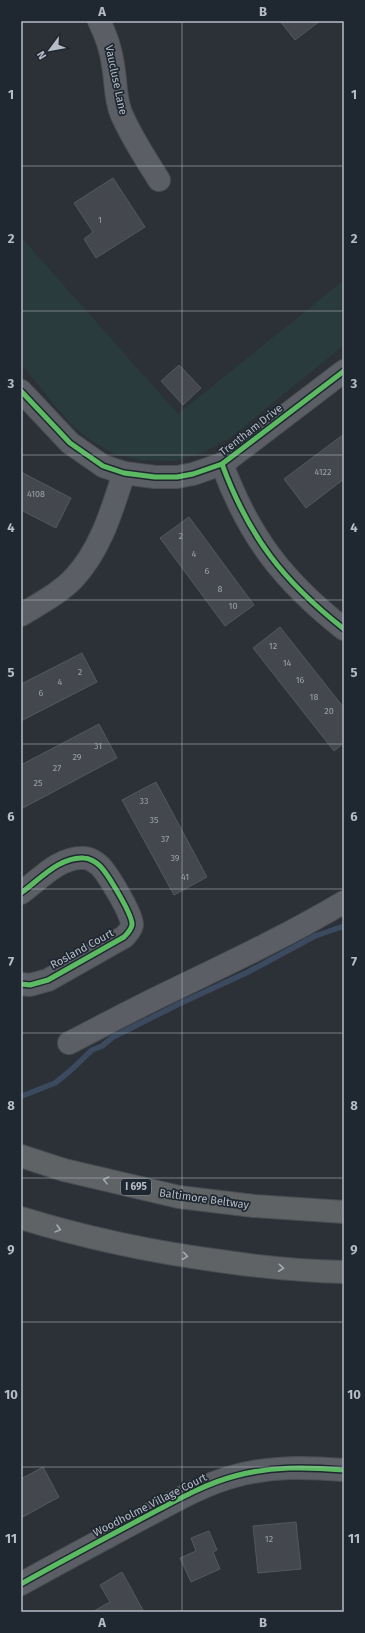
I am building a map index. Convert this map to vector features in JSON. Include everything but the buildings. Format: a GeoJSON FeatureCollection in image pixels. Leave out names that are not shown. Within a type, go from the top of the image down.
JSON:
{"type":"FeatureCollection","features":[{"type":"Feature","properties":{"kind":"highway","name":"Baltimore Beltway"},"geometry":{"type":"LineString","coordinates":[[21,1156],[64,1170],[179,1197],[254,1206],[344,1212]]}},
{"type":"Feature","properties":{"kind":"highway"},"geometry":{"type":"LineString","coordinates":[[254,1206],[344,1197]]}},
{"type":"Feature","properties":{"kind":"highway"},"geometry":{"type":"LineString","coordinates":[[21,1218],[106,1241],[166,1254],[309,1271],[344,1272]]}},
{"type":"Feature","properties":{"kind":"street","name":"Vaucluse Lane"},"geometry":{"type":"LineString","coordinates":[[99,21],[108,39],[116,92],[121,112],[137,145],[159,180]]}},
{"type":"Feature","properties":{"kind":"street","name":"Trentham Drive"},"geometry":{"type":"LineString","coordinates":[[21,391],[70,443],[103,466],[124,473],[155,477],[177,477],[193,474],[222,464],[344,371]]}},
{"type":"Feature","properties":{"kind":"street"},"geometry":{"type":"LineString","coordinates":[[222,464],[234,495],[248,522],[272,558],[300,591],[320,610],[344,629]]}},
{"type":"Feature","properties":{"kind":"street"},"geometry":{"type":"LineString","coordinates":[[21,615],[74,579],[94,549],[107,524],[124,473]]}},
{"type":"Feature","properties":{"kind":"street","name":"Rosland Court"},"geometry":{"type":"LineString","coordinates":[[21,893],[61,863],[73,859],[85,858],[100,866],[131,917],[132,925],[124,937],[48,980],[30,985],[21,984]]}},
{"type":"Feature","properties":{"kind":"street"},"geometry":{"type":"LineString","coordinates":[[69,1043],[224,966],[323,915],[344,902]]}},
{"type":"Feature","properties":{"kind":"street","name":"Woodholme Village Court"},"geometry":{"type":"LineString","coordinates":[[21,1584],[179,1499],[235,1476],[261,1470],[290,1467],[344,1470]]}},
{"type":"Feature","properties":{"kind":"shaded area"},"geometry":{"type":"Polygon","coordinates":[[[21,237],[178,414],[344,280],[344,345],[231,437],[202,453],[173,461],[141,460],[114,454],[95,443],[71,425],[21,364],[21,237]]]}},
{"type":"Feature","properties":{"kind":"waterway"},"geometry":{"type":"LineString","coordinates":[[22,1096],[55,1083],[92,1050],[102,1046],[113,1037],[248,972],[315,936],[344,926]]}},
{"type":"Feature","properties":{"kind":"cycle path"},"geometry":{"type":"LineString","coordinates":[[21,391],[70,443],[103,466],[124,473],[155,477],[177,477],[193,474],[222,464],[344,371]]}},
{"type":"Feature","properties":{"kind":"cycle path"},"geometry":{"type":"LineString","coordinates":[[222,464],[232,490],[244,514],[256,536],[270,556],[303,593],[344,629]]}},
{"type":"Feature","properties":{"kind":"cycle path"},"geometry":{"type":"LineString","coordinates":[[21,893],[58,865],[75,858],[92,860],[103,870],[119,894],[132,925],[124,937],[48,980],[30,985],[21,984]]}},
{"type":"Feature","properties":{"kind":"cycle path"},"geometry":{"type":"LineString","coordinates":[[21,1584],[174,1501],[210,1484],[235,1476],[262,1470],[289,1468],[344,1470]]}}]}
